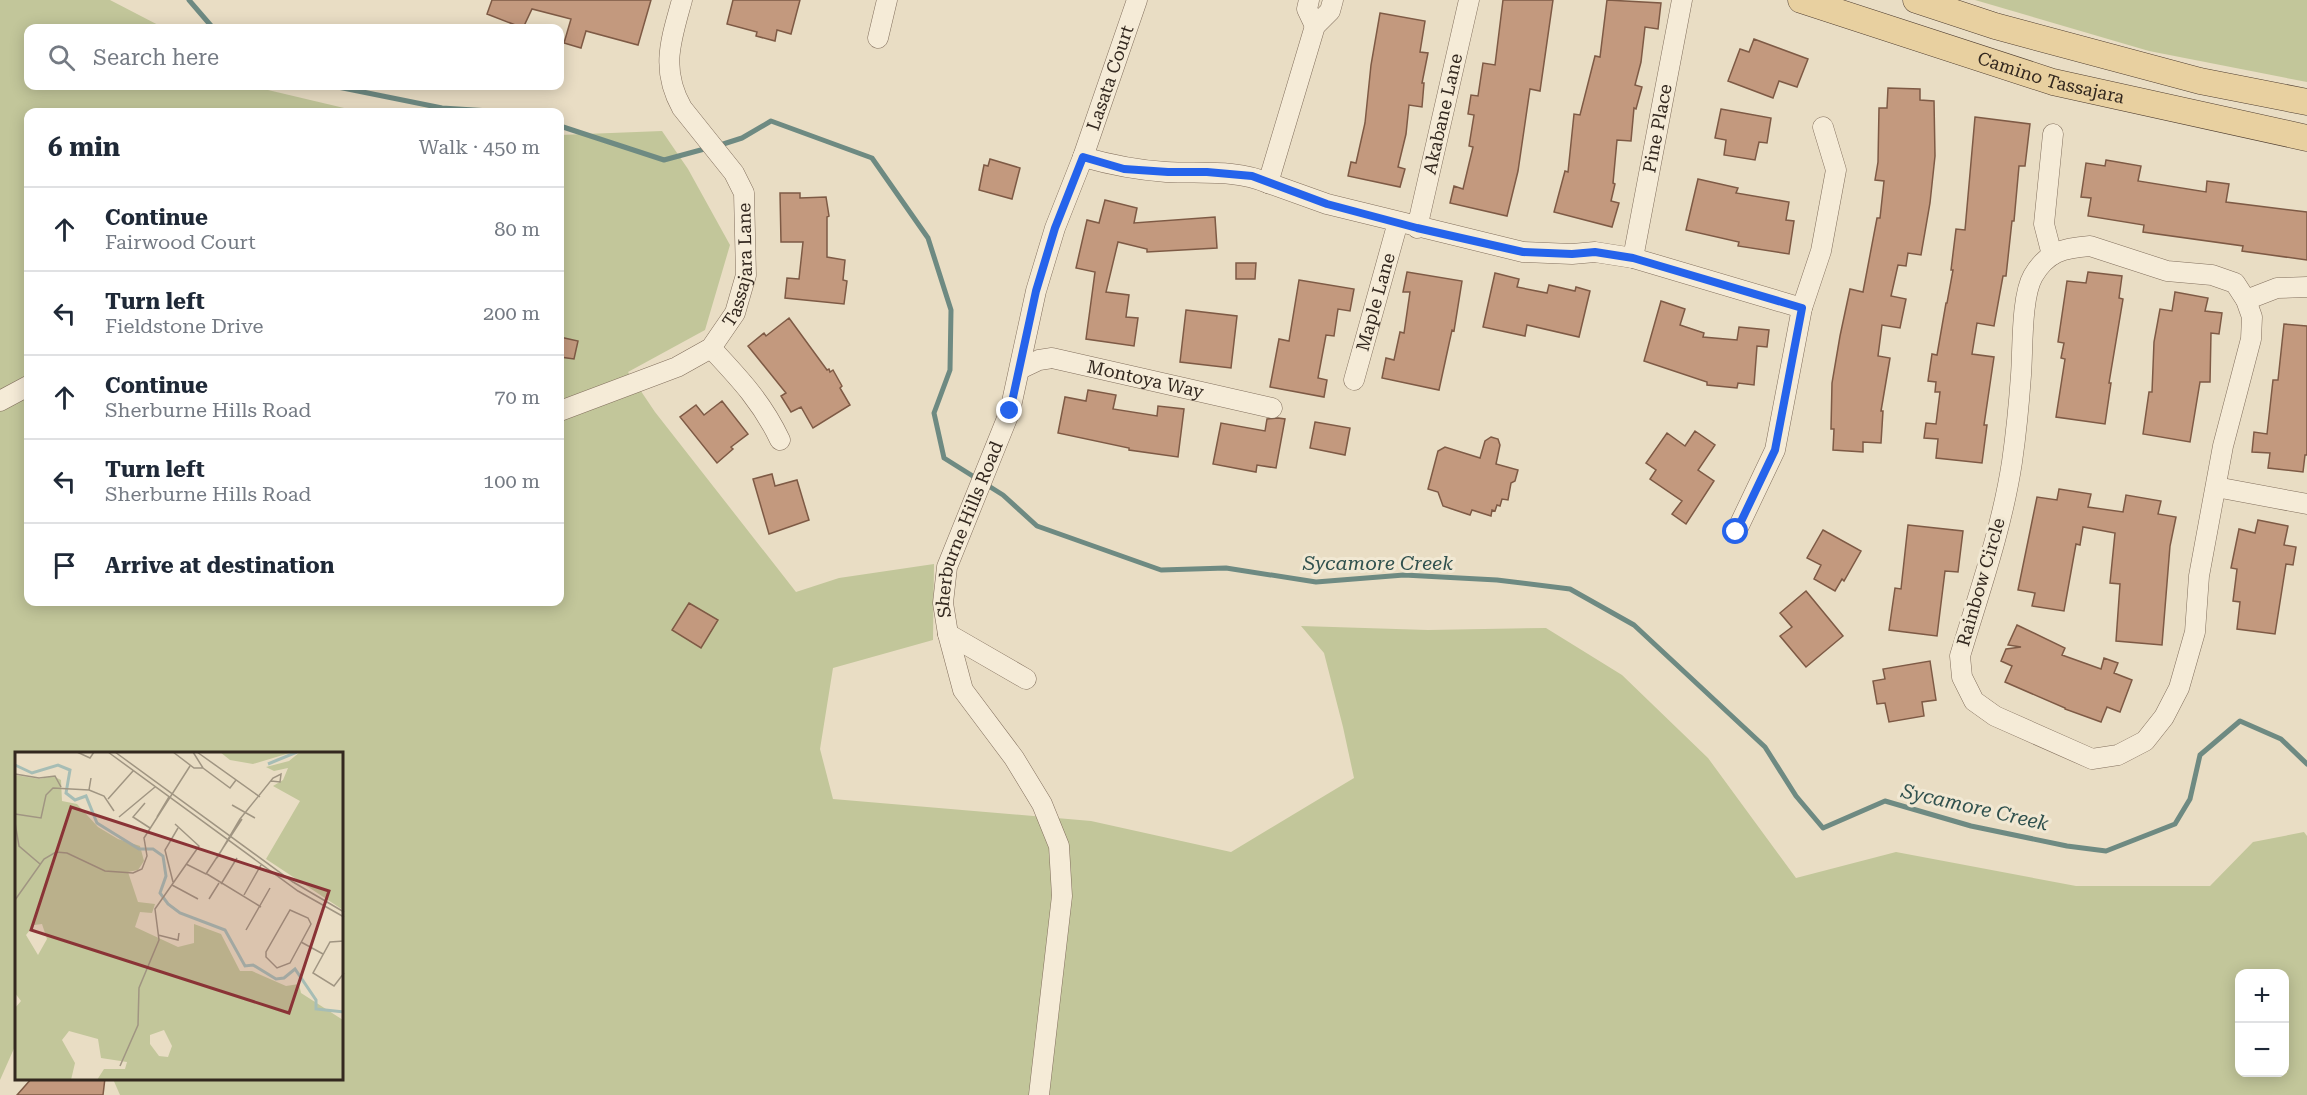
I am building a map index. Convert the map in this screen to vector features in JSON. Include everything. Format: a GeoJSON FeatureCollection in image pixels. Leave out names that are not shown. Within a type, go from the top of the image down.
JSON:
{"type":"FeatureCollection","features":[{"type":"Feature","properties":{"kind":"main road","name":"Camino Tassajara"},"geometry":{"type":"LineString","coordinates":[[1801,0],[2053,82],[2307,138]]}},
{"type":"Feature","properties":{"kind":"main road","name":"Camino Tassajara"},"geometry":{"type":"LineString","coordinates":[[1916,0],[1995,26],[2200,81],[2307,102]]}},
{"type":"Feature","properties":{"kind":"street","name":"Tassajara Lane"},"geometry":{"type":"LineString","coordinates":[[564,409],[677,367],[711,348],[735,313],[746,275],[744,193],[734,174],[682,108],[675,96],[668,73],[668,58],[682,0]]}},
{"type":"Feature","properties":{"kind":"street"},"geometry":{"type":"LineString","coordinates":[[878,38],[887,0]]}},
{"type":"Feature","properties":{"kind":"street","name":"Lasata Court"},"geometry":{"type":"LineString","coordinates":[[1083,157],[1137,0]]}},
{"type":"Feature","properties":{"kind":"street"},"geometry":{"type":"LineString","coordinates":[[1309,0],[1307,9],[1315,26]]}},
{"type":"Feature","properties":{"kind":"street"},"geometry":{"type":"LineString","coordinates":[[1268,183],[1315,26],[1330,10],[1333,0]]}},
{"type":"Feature","properties":{"kind":"street","name":"Akabane Lane"},"geometry":{"type":"LineString","coordinates":[[1408,225],[1469,0]]}},
{"type":"Feature","properties":{"kind":"street","name":"Pine Place"},"geometry":{"type":"LineString","coordinates":[[1633,258],[1682,0]]}},
{"type":"Feature","properties":{"kind":"street"},"geometry":{"type":"LineString","coordinates":[[1736,532],[1775,450],[1802,308],[1821,250],[1836,170],[1823,127]]}},
{"type":"Feature","properties":{"kind":"street"},"geometry":{"type":"LineString","coordinates":[[2053,134],[2044,224],[2052,255],[2067,248],[2090,246],[2167,271],[2212,275],[2227,280],[2235,283],[2246,300],[2277,288],[2307,287]]}},
{"type":"Feature","properties":{"kind":"street"},"geometry":{"type":"LineString","coordinates":[[1083,157],[1124,169],[1252,176],[1327,204],[1408,225],[1523,252],[1572,254],[1595,252],[1633,258],[1802,308]]}},
{"type":"Feature","properties":{"kind":"street","name":"Sherburne Hills Road"},"geometry":{"type":"LineString","coordinates":[[1039,1095],[1062,896],[1059,846],[1042,804],[1014,758],[963,690],[948,634],[943,603],[947,567],[1010,411],[1036,291],[1055,228],[1083,157]]}},
{"type":"Feature","properties":{"kind":"street","name":"Maple Lane"},"geometry":{"type":"LineString","coordinates":[[1354,380],[1408,225]]}},
{"type":"Feature","properties":{"kind":"street","name":"Rainbow Circle"},"geometry":{"type":"LineString","coordinates":[[2052,255],[2046,258],[2031,278],[2025,308],[2021,378],[2012,463],[1996,533],[1960,656],[1962,677],[1974,701],[1995,716],[2092,759],[2118,755],[2145,741],[2163,717],[2179,688],[2195,632],[2199,576],[2223,446],[2251,339],[2252,317],[2246,300]]}},
{"type":"Feature","properties":{"kind":"street"},"geometry":{"type":"LineString","coordinates":[[711,348],[749,388],[768,415],[780,440]]}},
{"type":"Feature","properties":{"kind":"street","name":"Montoya Way"},"geometry":{"type":"LineString","coordinates":[[1020,369],[1039,360],[1052,358],[1272,408]]}},
{"type":"Feature","properties":{"kind":"street"},"geometry":{"type":"LineString","coordinates":[[0,400],[24,388]]}},
{"type":"Feature","properties":{"kind":"street"},"geometry":{"type":"LineString","coordinates":[[2216,486],[2307,504]]}},
{"type":"Feature","properties":{"kind":"street"},"geometry":{"type":"LineString","coordinates":[[948,634],[1026,679]]}},
{"type":"Feature","properties":{"kind":"green space"},"geometry":{"type":"Polygon","coordinates":[[[0,0],[110,0],[156,24],[24,24],[24,90],[268,90],[344,108],[24,108],[24,606],[564,606],[564,135],[662,131],[688,169],[730,245],[705,330],[628,372],[655,412],[796,592],[839,578],[934,564],[933,640],[833,668],[820,749],[833,799],[1091,821],[1231,852],[1354,778],[1324,653],[1301,626],[1428,630],[1546,628],[1622,675],[1708,758],[1796,878],[1896,852],[2076,886],[2210,886],[2253,842],[2304,832],[2307,836],[2307,1095],[120,1095],[113,1080],[344,1080],[344,752],[15,752],[15,1046],[0,1080],[0,0]]]}},
{"type":"Feature","properties":{"kind":"green space"},"geometry":{"type":"Polygon","coordinates":[[[1975,0],[2307,0],[2307,82],[2149,51],[1975,0]]]}},
{"type":"Feature","properties":{"kind":"building"},"geometry":{"type":"Polygon","coordinates":[[[492,0],[651,0],[638,45],[586,31],[581,48],[564,43],[571,19],[532,9],[525,24],[513,24],[487,14],[492,0]]]}},
{"type":"Feature","properties":{"kind":"building"},"geometry":{"type":"Polygon","coordinates":[[[733,0],[800,0],[791,34],[777,30],[775,41],[756,36],[757,32],[727,24],[733,0]]]}},
{"type":"Feature","properties":{"kind":"building"},"geometry":{"type":"Polygon","coordinates":[[[1503,0],[1553,0],[1540,91],[1530,89],[1518,171],[1507,216],[1450,203],[1454,186],[1463,189],[1473,147],[1469,146],[1474,115],[1468,114],[1471,95],[1478,96],[1483,63],[1495,65],[1503,0]]]}},
{"type":"Feature","properties":{"kind":"building"},"geometry":{"type":"Polygon","coordinates":[[[1607,0],[1661,3],[1658,29],[1645,27],[1641,62],[1635,85],[1642,87],[1636,109],[1634,108],[1631,141],[1617,140],[1613,183],[1615,184],[1611,201],[1619,203],[1612,227],[1554,212],[1565,171],[1568,172],[1574,114],[1580,115],[1595,56],[1600,57],[1607,0]]]}},
{"type":"Feature","properties":{"kind":"building"},"geometry":{"type":"Polygon","coordinates":[[[1380,13],[1425,21],[1420,52],[1428,53],[1422,83],[1424,83],[1422,107],[1409,105],[1406,134],[1398,167],[1405,169],[1400,187],[1348,176],[1351,162],[1356,163],[1365,123],[1371,65],[1380,13]]]}},
{"type":"Feature","properties":{"kind":"building"},"geometry":{"type":"Polygon","coordinates":[[[1754,39],[1808,59],[1797,87],[1779,81],[1773,98],[1728,81],[1740,49],[1749,52],[1754,39]]]}},
{"type":"Feature","properties":{"kind":"building"},"geometry":{"type":"Polygon","coordinates":[[[1888,88],[1920,89],[1920,100],[1934,101],[1935,156],[1930,203],[1921,255],[1908,253],[1906,266],[1898,265],[1891,296],[1906,299],[1900,328],[1882,325],[1878,356],[1890,358],[1881,411],[1883,411],[1881,443],[1863,442],[1863,452],[1833,450],[1832,383],[1840,336],[1850,289],[1863,292],[1877,218],[1880,218],[1884,181],[1875,180],[1878,162],[1879,108],[1887,108],[1888,88]]]}},
{"type":"Feature","properties":{"kind":"building"},"geometry":{"type":"Polygon","coordinates":[[[1721,109],[1771,118],[1767,143],[1759,142],[1755,160],[1724,155],[1726,140],[1715,138],[1721,109]]]}},
{"type":"Feature","properties":{"kind":"building"},"geometry":{"type":"Polygon","coordinates":[[[1975,117],[2030,124],[2025,166],[2019,166],[2006,276],[2003,276],[1994,326],[1977,323],[1972,354],[1994,357],[1984,425],[1987,425],[1982,463],[1936,458],[1938,439],[1924,438],[1926,423],[1936,424],[1940,392],[1935,392],[1936,382],[1928,381],[1932,354],[1937,355],[1947,303],[1953,270],[1951,270],[1956,229],[1965,230],[1975,117]]]}},
{"type":"Feature","properties":{"kind":"building"},"geometry":{"type":"Polygon","coordinates":[[[990,159],[1020,168],[1012,199],[979,190],[984,165],[988,166],[990,159]]]}},
{"type":"Feature","properties":{"kind":"building"},"geometry":{"type":"Polygon","coordinates":[[[2106,160],[2141,166],[2138,181],[2206,192],[2207,181],[2229,184],[2226,202],[2307,212],[2307,260],[2242,251],[2243,246],[2143,232],[2144,225],[2088,216],[2091,198],[2081,197],[2086,163],[2105,166],[2106,160]]]}},
{"type":"Feature","properties":{"kind":"building"},"geometry":{"type":"Polygon","coordinates":[[[1698,179],[1738,188],[1736,193],[1789,202],[1786,220],[1794,221],[1789,254],[1738,246],[1739,242],[1686,230],[1698,179]]]}},
{"type":"Feature","properties":{"kind":"building"},"geometry":{"type":"Polygon","coordinates":[[[780,193],[800,193],[800,198],[826,197],[829,216],[827,217],[827,257],[845,260],[843,280],[847,281],[844,304],[785,298],[787,278],[799,279],[803,242],[781,242],[780,193]]]}},
{"type":"Feature","properties":{"kind":"building"},"geometry":{"type":"Polygon","coordinates":[[[1105,200],[1137,208],[1134,223],[1215,217],[1217,248],[1147,252],[1147,249],[1118,242],[1106,292],[1129,295],[1126,317],[1138,318],[1134,346],[1086,339],[1095,272],[1076,268],[1087,220],[1099,223],[1105,200]]]}},
{"type":"Feature","properties":{"kind":"building"},"geometry":{"type":"Polygon","coordinates":[[[1236,263],[1256,263],[1255,279],[1236,279],[1236,263]]]}},
{"type":"Feature","properties":{"kind":"building"},"geometry":{"type":"Polygon","coordinates":[[[1407,272],[1462,281],[1454,331],[1452,330],[1439,390],[1382,378],[1386,358],[1394,360],[1400,332],[1404,333],[1410,292],[1403,292],[1407,272]]]}},
{"type":"Feature","properties":{"kind":"building"},"geometry":{"type":"Polygon","coordinates":[[[2088,272],[2122,276],[2119,298],[2123,299],[2109,383],[2111,383],[2105,424],[2056,417],[2065,359],[2061,358],[2064,343],[2058,342],[2067,281],[2086,283],[2088,272]]]}},
{"type":"Feature","properties":{"kind":"building"},"geometry":{"type":"Polygon","coordinates":[[[1495,273],[1519,279],[1517,287],[1547,293],[1549,285],[1575,291],[1576,287],[1590,291],[1579,337],[1527,325],[1525,336],[1483,327],[1495,273]]]}},
{"type":"Feature","properties":{"kind":"building"},"geometry":{"type":"Polygon","coordinates":[[[1299,280],[1354,289],[1350,311],[1338,309],[1334,336],[1326,335],[1318,378],[1327,380],[1324,397],[1270,387],[1279,339],[1289,341],[1299,280]]]}},
{"type":"Feature","properties":{"kind":"building"},"geometry":{"type":"Polygon","coordinates":[[[2175,292],[2208,298],[2205,311],[2222,313],[2219,334],[2211,333],[2210,382],[2200,382],[2190,442],[2143,434],[2149,392],[2152,392],[2154,342],[2160,309],[2172,311],[2175,292]]]}},
{"type":"Feature","properties":{"kind":"building"},"geometry":{"type":"Polygon","coordinates":[[[1661,301],[1685,309],[1680,325],[1704,333],[1703,337],[1737,340],[1739,327],[1769,330],[1767,347],[1757,346],[1754,385],[1738,383],[1737,388],[1707,385],[1707,382],[1644,361],[1661,301]]]}},
{"type":"Feature","properties":{"kind":"building"},"geometry":{"type":"Polygon","coordinates":[[[1186,310],[1237,316],[1231,368],[1180,362],[1186,310]]]}},
{"type":"Feature","properties":{"kind":"building"},"geometry":{"type":"Polygon","coordinates":[[[789,318],[827,370],[829,369],[830,372],[833,370],[850,405],[813,428],[801,407],[791,412],[781,396],[786,393],[748,346],[764,333],[766,336],[789,318]]]}},
{"type":"Feature","properties":{"kind":"building"},"geometry":{"type":"Polygon","coordinates":[[[2284,324],[2307,326],[2307,455],[2305,455],[2303,472],[2268,468],[2270,453],[2252,452],[2254,432],[2267,434],[2273,380],[2278,380],[2284,324]]]}},
{"type":"Feature","properties":{"kind":"building"},"geometry":{"type":"Polygon","coordinates":[[[564,338],[578,341],[574,359],[564,358],[564,338]]]}},
{"type":"Feature","properties":{"kind":"building"},"geometry":{"type":"Polygon","coordinates":[[[1088,390],[1116,395],[1113,409],[1157,416],[1158,406],[1184,409],[1178,457],[1129,450],[1129,448],[1058,433],[1065,397],[1086,401],[1088,390]]]}},
{"type":"Feature","properties":{"kind":"building"},"geometry":{"type":"Polygon","coordinates":[[[722,401],[748,434],[731,447],[733,449],[717,463],[680,417],[696,405],[704,415],[722,401]]]}},
{"type":"Feature","properties":{"kind":"building"},"geometry":{"type":"Polygon","coordinates":[[[1267,419],[1285,419],[1276,468],[1257,465],[1256,472],[1213,464],[1221,423],[1265,431],[1267,419]]]}},
{"type":"Feature","properties":{"kind":"building"},"geometry":{"type":"Polygon","coordinates":[[[1315,422],[1350,428],[1345,455],[1310,448],[1315,422]]]}},
{"type":"Feature","properties":{"kind":"building"},"geometry":{"type":"Polygon","coordinates":[[[1695,431],[1715,445],[1698,470],[1714,481],[1686,524],[1672,514],[1682,501],[1650,479],[1656,470],[1646,463],[1667,433],[1685,446],[1695,431]]]}},
{"type":"Feature","properties":{"kind":"building"},"geometry":{"type":"Polygon","coordinates":[[[1491,437],[1498,439],[1500,445],[1496,464],[1518,470],[1515,481],[1511,483],[1508,500],[1502,499],[1500,506],[1497,505],[1495,511],[1492,510],[1491,516],[1472,510],[1470,515],[1443,506],[1438,492],[1428,489],[1438,451],[1445,447],[1480,458],[1485,441],[1491,437]]]}},
{"type":"Feature","properties":{"kind":"building"},"geometry":{"type":"Polygon","coordinates":[[[772,474],[775,486],[797,480],[809,520],[769,534],[753,479],[772,474]]]}},
{"type":"Feature","properties":{"kind":"building"},"geometry":{"type":"Polygon","coordinates":[[[2059,489],[2091,494],[2088,507],[2123,512],[2126,495],[2161,501],[2158,514],[2176,517],[2170,546],[2162,645],[2116,641],[2120,584],[2110,583],[2115,533],[2083,527],[2080,545],[2076,544],[2064,611],[2032,606],[2035,593],[2018,590],[2037,497],[2057,500],[2059,489]]]}},
{"type":"Feature","properties":{"kind":"building"},"geometry":{"type":"Polygon","coordinates":[[[2258,520],[2288,526],[2284,545],[2296,547],[2293,565],[2286,564],[2275,634],[2237,629],[2240,602],[2233,601],[2237,569],[2231,568],[2239,529],[2255,533],[2258,520]]]}},
{"type":"Feature","properties":{"kind":"building"},"geometry":{"type":"Polygon","coordinates":[[[1908,525],[1963,531],[1958,572],[1945,571],[1937,636],[1889,630],[1895,588],[1901,589],[1908,525]]]}},
{"type":"Feature","properties":{"kind":"building"},"geometry":{"type":"Polygon","coordinates":[[[1823,530],[1861,551],[1844,581],[1842,579],[1835,591],[1814,579],[1821,565],[1807,558],[1823,530]]]}},
{"type":"Feature","properties":{"kind":"building"},"geometry":{"type":"Polygon","coordinates":[[[1806,591],[1843,636],[1806,667],[1780,636],[1792,627],[1780,613],[1806,591]]]}},
{"type":"Feature","properties":{"kind":"building"},"geometry":{"type":"Polygon","coordinates":[[[689,603],[718,620],[701,648],[672,630],[689,603]]]}},
{"type":"Feature","properties":{"kind":"building"},"geometry":{"type":"Polygon","coordinates":[[[2017,625],[2065,648],[2062,655],[2101,669],[2104,658],[2118,663],[2114,673],[2132,680],[2120,712],[2107,707],[2101,722],[2065,709],[2005,682],[2012,666],[2001,661],[2006,649],[2021,647],[2008,645],[2017,625]]]}},
{"type":"Feature","properties":{"kind":"building"},"geometry":{"type":"Polygon","coordinates":[[[1930,661],[1936,700],[1922,702],[1924,716],[1889,722],[1885,703],[1877,704],[1873,681],[1885,679],[1883,669],[1930,661]]]}},
{"type":"Feature","properties":{"kind":"building"},"geometry":{"type":"Polygon","coordinates":[[[30,1080],[105,1080],[103,1095],[17,1095],[30,1080]]]}},
{"type":"Feature","properties":{"kind":"waterway","name":"Sycamore Creek"},"geometry":{"type":"LineString","coordinates":[[189,0],[210,24]]}},
{"type":"Feature","properties":{"kind":"waterway","name":"Sycamore Creek"},"geometry":{"type":"LineString","coordinates":[[353,90],[442,108]]}},
{"type":"Feature","properties":{"kind":"waterway","name":"Sycamore Creek"},"geometry":{"type":"LineString","coordinates":[[717,146],[742,138],[771,121],[872,158],[928,238],[951,310],[950,370],[934,413],[944,458],[1003,495],[1037,526],[1161,570],[1226,568],[1316,582],[1404,575],[1497,580],[1570,589],[1634,625],[1765,747],[1796,796],[1823,828],[1885,801],[1971,826],[2067,846],[2106,851],[2175,824],[2190,799],[2200,755],[2240,721],[2281,739],[2307,764]]}},
{"type":"Feature","properties":{"kind":"waterway","name":"Sycamore Creek"},"geometry":{"type":"LineString","coordinates":[[564,127],[664,160],[708,148]]}},
{"type":"Feature","properties":{"kind":"route"},"geometry":{"type":"LineString","coordinates":[[1010,411],[1036,291],[1055,228],[1083,157],[1124,169],[1252,176],[1327,204],[1417,228],[1523,252],[1572,254],[1595,252],[1633,258],[1802,308],[1775,450],[1736,532]]}}]}
